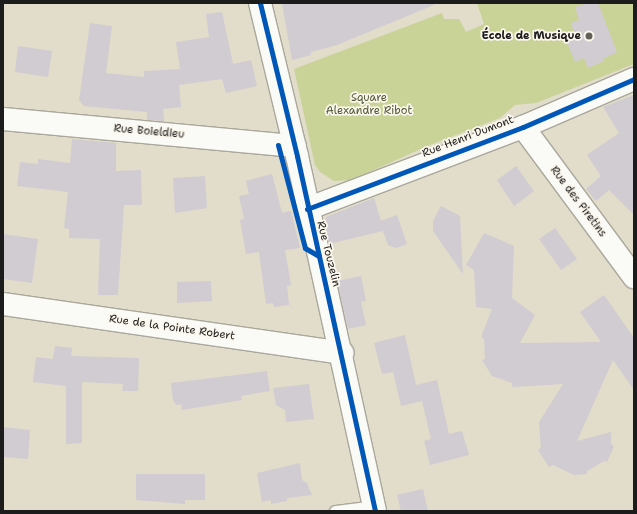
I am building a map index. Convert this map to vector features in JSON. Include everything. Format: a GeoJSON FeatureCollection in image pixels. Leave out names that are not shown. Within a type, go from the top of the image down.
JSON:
{"type":"FeatureCollection","features":[{"type":"Feature","properties":{"kind":"street","name":"Rue Touzelin"},"geometry":{"type":"LineString","coordinates":[[260,3],[295,146],[307,209],[342,353],[374,508]]}},
{"type":"Feature","properties":{"kind":"street","name":"Rue Henri Dumont"},"geometry":{"type":"LineString","coordinates":[[307,209],[522,127],[634,79]]}},
{"type":"Feature","properties":{"kind":"street","name":"Rue Boieldieu"},"geometry":{"type":"LineString","coordinates":[[3,118],[295,146]]}},
{"type":"Feature","properties":{"kind":"street","name":"Rue des Piretins"},"geometry":{"type":"LineString","coordinates":[[522,127],[634,277]]}},
{"type":"Feature","properties":{"kind":"street","name":"Rue de la Pointe Robert"},"geometry":{"type":"LineString","coordinates":[[3,304],[342,353]]}},
{"type":"Feature","properties":{"kind":"lane"},"geometry":{"type":"LineString","coordinates":[[335,511],[374,508]]}},
{"type":"Feature","properties":{"kind":"green space","name":"Square Alexandre Ribot"},"geometry":{"type":"Polygon","coordinates":[[[477,3],[634,3],[634,64],[536,103],[515,105],[500,118],[430,145],[351,180],[334,181],[320,172],[315,165],[294,69],[442,13],[444,19],[459,19],[466,32],[484,24],[477,3]]]}},
{"type":"Feature","properties":{"kind":"building"},"geometry":{"type":"Polygon","coordinates":[[[282,3],[434,3],[434,5],[337,45],[311,52],[311,55],[292,60],[282,3]]]}},
{"type":"Feature","properties":{"kind":"building","name":"École de Musique"},"geometry":{"type":"Polygon","coordinates":[[[587,3],[598,3],[617,52],[603,59],[604,61],[588,68],[584,58],[575,62],[565,37],[574,33],[571,23],[579,20],[575,7],[587,3]]]}},
{"type":"Feature","properties":{"kind":"building"},"geometry":{"type":"Polygon","coordinates":[[[222,12],[233,64],[251,60],[257,86],[226,93],[222,79],[179,85],[181,107],[163,109],[164,121],[147,120],[147,112],[84,106],[79,100],[90,23],[112,26],[106,73],[144,77],[144,71],[180,69],[176,42],[209,37],[206,14],[222,12]]]}},
{"type":"Feature","properties":{"kind":"building"},"geometry":{"type":"Polygon","coordinates":[[[18,46],[52,51],[48,77],[15,72],[18,46]]]}},
{"type":"Feature","properties":{"kind":"building"},"geometry":{"type":"Polygon","coordinates":[[[634,95],[634,215],[609,190],[596,201],[586,189],[601,176],[587,155],[619,133],[603,107],[634,95]]]}},
{"type":"Feature","properties":{"kind":"building"},"geometry":{"type":"Polygon","coordinates":[[[72,139],[116,143],[116,171],[141,170],[142,205],[124,205],[118,295],[98,295],[100,239],[69,238],[69,229],[64,228],[68,192],[17,186],[20,162],[38,164],[38,159],[70,163],[72,139]]]}},
{"type":"Feature","properties":{"kind":"building"},"geometry":{"type":"Polygon","coordinates":[[[516,166],[534,191],[514,206],[497,180],[516,166]]]}},
{"type":"Feature","properties":{"kind":"building"},"geometry":{"type":"Polygon","coordinates":[[[272,174],[282,213],[291,211],[300,248],[285,250],[291,285],[287,286],[289,305],[274,307],[273,303],[266,304],[259,252],[246,254],[240,220],[244,219],[239,196],[249,194],[246,181],[272,174]]]}},
{"type":"Feature","properties":{"kind":"building"},"geometry":{"type":"Polygon","coordinates":[[[205,176],[207,208],[175,213],[173,178],[205,176]]]}},
{"type":"Feature","properties":{"kind":"building"},"geometry":{"type":"Polygon","coordinates":[[[374,198],[381,221],[397,215],[407,244],[396,248],[388,245],[383,231],[329,244],[324,221],[326,217],[374,198]]]}},
{"type":"Feature","properties":{"kind":"building"},"geometry":{"type":"Polygon","coordinates":[[[441,206],[460,216],[463,274],[433,231],[433,221],[441,206]]]}},
{"type":"Feature","properties":{"kind":"building"},"geometry":{"type":"Polygon","coordinates":[[[555,228],[577,259],[561,270],[539,239],[555,228]]]}},
{"type":"Feature","properties":{"kind":"building"},"geometry":{"type":"Polygon","coordinates":[[[484,233],[514,246],[512,298],[535,315],[520,343],[601,342],[580,312],[604,295],[634,338],[634,390],[613,360],[577,441],[611,432],[611,444],[614,446],[607,462],[604,461],[587,471],[587,474],[574,475],[553,465],[549,467],[538,450],[541,448],[539,422],[563,384],[512,387],[512,383],[492,376],[482,360],[485,359],[484,339],[481,337],[492,309],[476,307],[474,270],[466,265],[484,233]]]}},
{"type":"Feature","properties":{"kind":"building"},"geometry":{"type":"Polygon","coordinates":[[[3,234],[38,239],[32,283],[3,279],[3,234]]]}},
{"type":"Feature","properties":{"kind":"building"},"geometry":{"type":"Polygon","coordinates":[[[361,276],[366,301],[361,302],[366,325],[348,329],[337,281],[361,276]]]}},
{"type":"Feature","properties":{"kind":"building"},"geometry":{"type":"Polygon","coordinates":[[[211,281],[212,301],[177,303],[177,282],[211,281]]]}},
{"type":"Feature","properties":{"kind":"building"},"geometry":{"type":"Polygon","coordinates":[[[405,335],[416,385],[437,380],[449,434],[462,431],[469,455],[430,465],[424,441],[431,439],[422,401],[401,406],[393,372],[382,374],[374,343],[405,335]]]}},
{"type":"Feature","properties":{"kind":"building"},"geometry":{"type":"Polygon","coordinates":[[[55,346],[72,348],[71,356],[139,358],[138,391],[122,391],[123,384],[82,382],[82,443],[66,444],[66,386],[33,382],[36,357],[53,359],[55,346]]]}},
{"type":"Feature","properties":{"kind":"building"},"geometry":{"type":"Polygon","coordinates":[[[267,371],[270,391],[241,396],[242,400],[182,410],[181,404],[176,405],[173,400],[171,383],[267,371]]]}},
{"type":"Feature","properties":{"kind":"building"},"geometry":{"type":"Polygon","coordinates":[[[309,384],[314,419],[286,422],[285,410],[276,405],[273,388],[309,384]]]}},
{"type":"Feature","properties":{"kind":"building"},"geometry":{"type":"Polygon","coordinates":[[[3,427],[30,430],[28,459],[3,457],[3,427]]]}},
{"type":"Feature","properties":{"kind":"building"},"geometry":{"type":"Polygon","coordinates":[[[300,463],[302,480],[307,483],[312,495],[287,498],[287,501],[271,504],[271,500],[262,502],[257,473],[300,463]]]}},
{"type":"Feature","properties":{"kind":"building"},"geometry":{"type":"Polygon","coordinates":[[[136,474],[205,474],[205,500],[185,500],[185,504],[136,500],[136,474]]]}},
{"type":"Feature","properties":{"kind":"building"},"geometry":{"type":"Polygon","coordinates":[[[423,489],[428,511],[401,511],[397,495],[423,489]]]}},
{"type":"Feature","properties":{"kind":"cycle path"},"geometry":{"type":"LineString","coordinates":[[260,3],[297,156],[375,511]]}},
{"type":"Feature","properties":{"kind":"cycle path"},"geometry":{"type":"LineString","coordinates":[[307,209],[523,127],[634,79]]}},
{"type":"Feature","properties":{"kind":"cycle path"},"geometry":{"type":"LineString","coordinates":[[278,145],[305,248],[319,256]]}},
{"type":"Feature","properties":{"kind":"place","name":"École de Musique"},"geometry":{"type":"Point","coordinates":[589,36]}}]}
